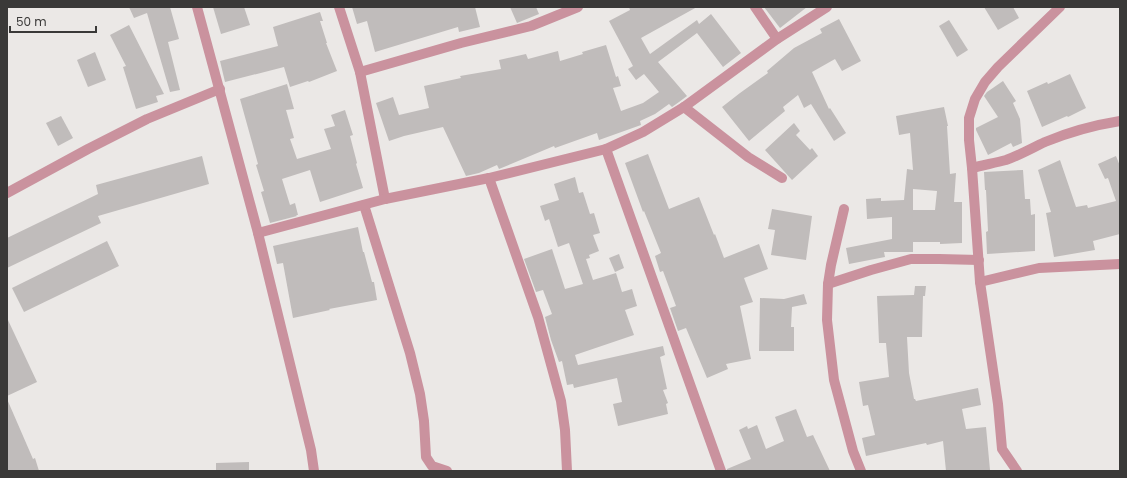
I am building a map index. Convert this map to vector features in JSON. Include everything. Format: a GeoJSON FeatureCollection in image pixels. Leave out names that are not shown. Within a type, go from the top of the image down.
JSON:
{"type":"FeatureCollection","features":[{"type":"Feature","properties":{"kind":"street"},"geometry":{"type":"LineString","coordinates":[[197,7],[258,233],[311,450],[314,471]]}},
{"type":"Feature","properties":{"kind":"street"},"geometry":{"type":"LineString","coordinates":[[339,7],[360,72],[385,199]]}},
{"type":"Feature","properties":{"kind":"street"},"geometry":{"type":"LineString","coordinates":[[360,72],[461,43],[531,26],[578,7]]}},
{"type":"Feature","properties":{"kind":"street"},"geometry":{"type":"LineString","coordinates":[[755,7],[777,39]]}},
{"type":"Feature","properties":{"kind":"street"},"geometry":{"type":"LineString","coordinates":[[258,233],[385,199],[489,178],[606,149],[643,132],[684,108],[777,39],[827,7]]}},
{"type":"Feature","properties":{"kind":"street"},"geometry":{"type":"LineString","coordinates":[[1017,471],[1002,448],[998,404],[980,282],[969,140],[969,118],[975,99],[985,82],[1060,7]]}},
{"type":"Feature","properties":{"kind":"street"},"geometry":{"type":"LineString","coordinates":[[7,193],[88,149],[148,119],[220,89]]}},
{"type":"Feature","properties":{"kind":"street"},"geometry":{"type":"LineString","coordinates":[[684,108],[748,157],[782,178]]}},
{"type":"Feature","properties":{"kind":"street"},"geometry":{"type":"LineString","coordinates":[[972,168],[1006,160],[1046,142],[1075,132],[1120,121]]}},
{"type":"Feature","properties":{"kind":"street"},"geometry":{"type":"LineString","coordinates":[[606,149],[721,471]]}},
{"type":"Feature","properties":{"kind":"street"},"geometry":{"type":"LineString","coordinates":[[489,178],[538,317],[560,401],[565,430],[567,471]]}},
{"type":"Feature","properties":{"kind":"street"},"geometry":{"type":"LineString","coordinates":[[364,205],[410,353],[420,394],[424,421],[426,457],[432,466],[447,471]]}},
{"type":"Feature","properties":{"kind":"street"},"geometry":{"type":"LineString","coordinates":[[844,208],[828,284],[827,320],[834,380],[861,471]]}},
{"type":"Feature","properties":{"kind":"street"},"geometry":{"type":"LineString","coordinates":[[828,284],[911,259],[939,258],[979,260]]}},
{"type":"Feature","properties":{"kind":"street"},"geometry":{"type":"LineString","coordinates":[[980,282],[1038,268],[1120,264]]}},
{"type":"Feature","properties":{"kind":"building"},"geometry":{"type":"Polygon","coordinates":[[[129,7],[170,7],[179,39],[168,42],[180,90],[170,92],[147,13],[134,18],[129,7]]]}},
{"type":"Feature","properties":{"kind":"building"},"geometry":{"type":"Polygon","coordinates":[[[213,7],[244,7],[250,25],[221,34],[213,7]]]}},
{"type":"Feature","properties":{"kind":"building"},"geometry":{"type":"Polygon","coordinates":[[[352,7],[475,7],[480,27],[459,32],[458,27],[375,52],[367,21],[357,24],[352,7]]]}},
{"type":"Feature","properties":{"kind":"building"},"geometry":{"type":"Polygon","coordinates":[[[510,7],[536,7],[539,14],[517,23],[510,7]]]}},
{"type":"Feature","properties":{"kind":"building"},"geometry":{"type":"Polygon","coordinates":[[[629,7],[697,7],[641,38],[650,54],[697,20],[699,24],[711,14],[741,53],[723,67],[697,33],[658,62],[687,96],[672,107],[669,104],[655,114],[640,121],[641,125],[599,140],[597,133],[555,148],[554,146],[499,169],[497,165],[479,173],[466,176],[443,127],[389,141],[376,103],[393,97],[399,115],[429,108],[424,86],[461,78],[460,76],[501,69],[499,60],[526,54],[528,59],[558,51],[560,61],[583,54],[582,52],[606,45],[616,77],[618,76],[621,86],[613,88],[621,111],[643,103],[659,92],[644,74],[636,80],[628,69],[633,66],[609,21],[630,10],[629,7]]]}},
{"type":"Feature","properties":{"kind":"building"},"geometry":{"type":"Polygon","coordinates":[[[764,7],[807,7],[780,28],[764,7]]]}},
{"type":"Feature","properties":{"kind":"building"},"geometry":{"type":"Polygon","coordinates":[[[984,7],[1013,7],[1019,18],[998,30],[984,7]]]}},
{"type":"Feature","properties":{"kind":"building"},"geometry":{"type":"Polygon","coordinates":[[[320,12],[323,21],[320,21],[326,43],[337,71],[309,82],[308,81],[290,87],[284,67],[225,82],[220,61],[278,46],[273,27],[320,12]]]}},
{"type":"Feature","properties":{"kind":"building"},"geometry":{"type":"Polygon","coordinates":[[[839,19],[861,61],[842,71],[835,59],[812,72],[829,109],[830,108],[846,133],[834,141],[811,104],[804,108],[798,95],[783,107],[785,111],[749,141],[722,107],[768,73],[767,71],[794,48],[822,33],[820,29],[839,19]]]}},
{"type":"Feature","properties":{"kind":"building"},"geometry":{"type":"Polygon","coordinates":[[[949,20],[968,50],[957,57],[939,26],[949,20]]]}},
{"type":"Feature","properties":{"kind":"building"},"geometry":{"type":"Polygon","coordinates":[[[129,25],[164,94],[156,96],[158,102],[136,109],[123,67],[126,66],[110,35],[129,25]]]}},
{"type":"Feature","properties":{"kind":"building"},"geometry":{"type":"Polygon","coordinates":[[[95,52],[106,80],[88,87],[77,60],[95,52]]]}},
{"type":"Feature","properties":{"kind":"building"},"geometry":{"type":"Polygon","coordinates":[[[1070,74],[1086,108],[1042,127],[1027,91],[1047,82],[1048,84],[1070,74]]]}},
{"type":"Feature","properties":{"kind":"building"},"geometry":{"type":"Polygon","coordinates":[[[1003,81],[1016,101],[1013,103],[1020,119],[1022,143],[1013,147],[1011,143],[988,155],[976,128],[998,117],[984,96],[987,92],[1003,81]]]}},
{"type":"Feature","properties":{"kind":"building"},"geometry":{"type":"Polygon","coordinates":[[[287,84],[294,109],[286,110],[294,138],[290,139],[297,159],[331,149],[324,129],[335,126],[331,115],[345,110],[353,135],[350,136],[363,188],[320,202],[310,170],[282,179],[290,205],[295,203],[298,215],[270,223],[261,192],[264,191],[256,165],[258,164],[240,99],[287,84]]]}},
{"type":"Feature","properties":{"kind":"building"},"geometry":{"type":"Polygon","coordinates":[[[944,107],[948,126],[950,174],[956,173],[954,202],[962,202],[962,243],[940,244],[940,242],[913,242],[913,252],[884,252],[885,257],[849,264],[846,248],[892,239],[892,217],[867,219],[866,199],[881,198],[881,201],[904,200],[907,169],[913,170],[910,133],[899,135],[896,116],[944,107]],[[913,189],[913,210],[935,210],[937,191],[913,189]]]}},
{"type":"Feature","properties":{"kind":"building"},"geometry":{"type":"Polygon","coordinates":[[[61,116],[73,138],[58,146],[46,123],[61,116]]]}},
{"type":"Feature","properties":{"kind":"building"},"geometry":{"type":"Polygon","coordinates":[[[794,123],[800,131],[796,135],[810,150],[812,148],[818,156],[792,180],[765,150],[794,123]]]}},
{"type":"Feature","properties":{"kind":"building"},"geometry":{"type":"Polygon","coordinates":[[[648,154],[669,209],[699,197],[724,258],[759,244],[768,269],[744,278],[753,302],[740,306],[751,359],[726,364],[728,369],[707,378],[686,328],[678,331],[670,308],[676,306],[663,271],[660,272],[655,256],[661,253],[644,211],[643,212],[625,163],[648,154]]]}},
{"type":"Feature","properties":{"kind":"building"},"geometry":{"type":"Polygon","coordinates":[[[202,156],[209,184],[98,216],[101,223],[7,268],[7,238],[98,194],[96,185],[202,156]]]}},
{"type":"Feature","properties":{"kind":"building"},"geometry":{"type":"Polygon","coordinates":[[[1116,156],[1120,166],[1120,234],[1093,241],[1095,250],[1054,257],[1046,213],[1051,212],[1038,170],[1060,160],[1076,207],[1087,205],[1088,208],[1116,201],[1108,178],[1105,179],[1098,164],[1116,156]]]}},
{"type":"Feature","properties":{"kind":"building"},"geometry":{"type":"Polygon","coordinates":[[[1023,170],[1025,199],[1030,199],[1031,215],[1035,214],[1035,251],[987,254],[986,232],[988,231],[984,172],[1023,170]]]}},
{"type":"Feature","properties":{"kind":"building"},"geometry":{"type":"Polygon","coordinates":[[[575,177],[579,193],[583,192],[590,214],[594,213],[600,233],[593,235],[599,251],[589,255],[590,258],[586,259],[593,280],[616,273],[622,292],[632,289],[637,306],[625,310],[634,335],[575,355],[578,365],[663,346],[665,355],[660,357],[667,389],[663,390],[668,403],[666,404],[668,414],[618,426],[613,404],[622,402],[617,378],[574,388],[573,384],[567,385],[562,361],[559,362],[545,317],[552,314],[543,290],[536,292],[524,259],[552,249],[565,289],[583,284],[569,243],[558,247],[549,219],[545,221],[540,206],[559,200],[554,184],[575,177]]]}},
{"type":"Feature","properties":{"kind":"building"},"geometry":{"type":"Polygon","coordinates":[[[772,209],[812,216],[806,260],[771,255],[775,230],[768,229],[772,209]]]}},
{"type":"Feature","properties":{"kind":"building"},"geometry":{"type":"Polygon","coordinates":[[[358,227],[363,252],[372,282],[374,282],[377,300],[329,309],[330,310],[293,318],[283,263],[277,264],[273,246],[358,227]]]}},
{"type":"Feature","properties":{"kind":"building"},"geometry":{"type":"Polygon","coordinates":[[[107,241],[119,266],[24,312],[12,288],[107,241]]]}},
{"type":"Feature","properties":{"kind":"building"},"geometry":{"type":"Polygon","coordinates":[[[619,254],[624,268],[615,272],[609,258],[619,254]]]}},
{"type":"Feature","properties":{"kind":"building"},"geometry":{"type":"Polygon","coordinates":[[[915,286],[926,286],[925,296],[923,296],[922,337],[907,337],[909,373],[914,399],[916,401],[978,388],[981,405],[962,409],[966,429],[986,427],[990,470],[946,471],[943,441],[927,445],[926,443],[866,456],[862,438],[875,435],[868,405],[863,406],[859,382],[889,377],[886,343],[879,343],[877,296],[914,295],[915,286]]]}},
{"type":"Feature","properties":{"kind":"building"},"geometry":{"type":"Polygon","coordinates":[[[804,294],[807,304],[792,307],[791,327],[794,327],[794,351],[759,351],[760,298],[784,299],[804,294]]]}},
{"type":"Feature","properties":{"kind":"building"},"geometry":{"type":"Polygon","coordinates":[[[7,318],[37,382],[7,396],[7,318]]]}},
{"type":"Feature","properties":{"kind":"building"},"geometry":{"type":"Polygon","coordinates":[[[7,399],[33,459],[35,458],[39,471],[7,471],[7,399]]]}},
{"type":"Feature","properties":{"kind":"building"},"geometry":{"type":"Polygon","coordinates":[[[796,409],[807,437],[813,435],[830,471],[727,471],[727,469],[751,459],[739,430],[747,426],[748,429],[757,425],[766,449],[784,441],[775,417],[796,409]]]}},
{"type":"Feature","properties":{"kind":"building"},"geometry":{"type":"Polygon","coordinates":[[[249,462],[249,471],[216,471],[216,463],[249,462]]]}}]}
